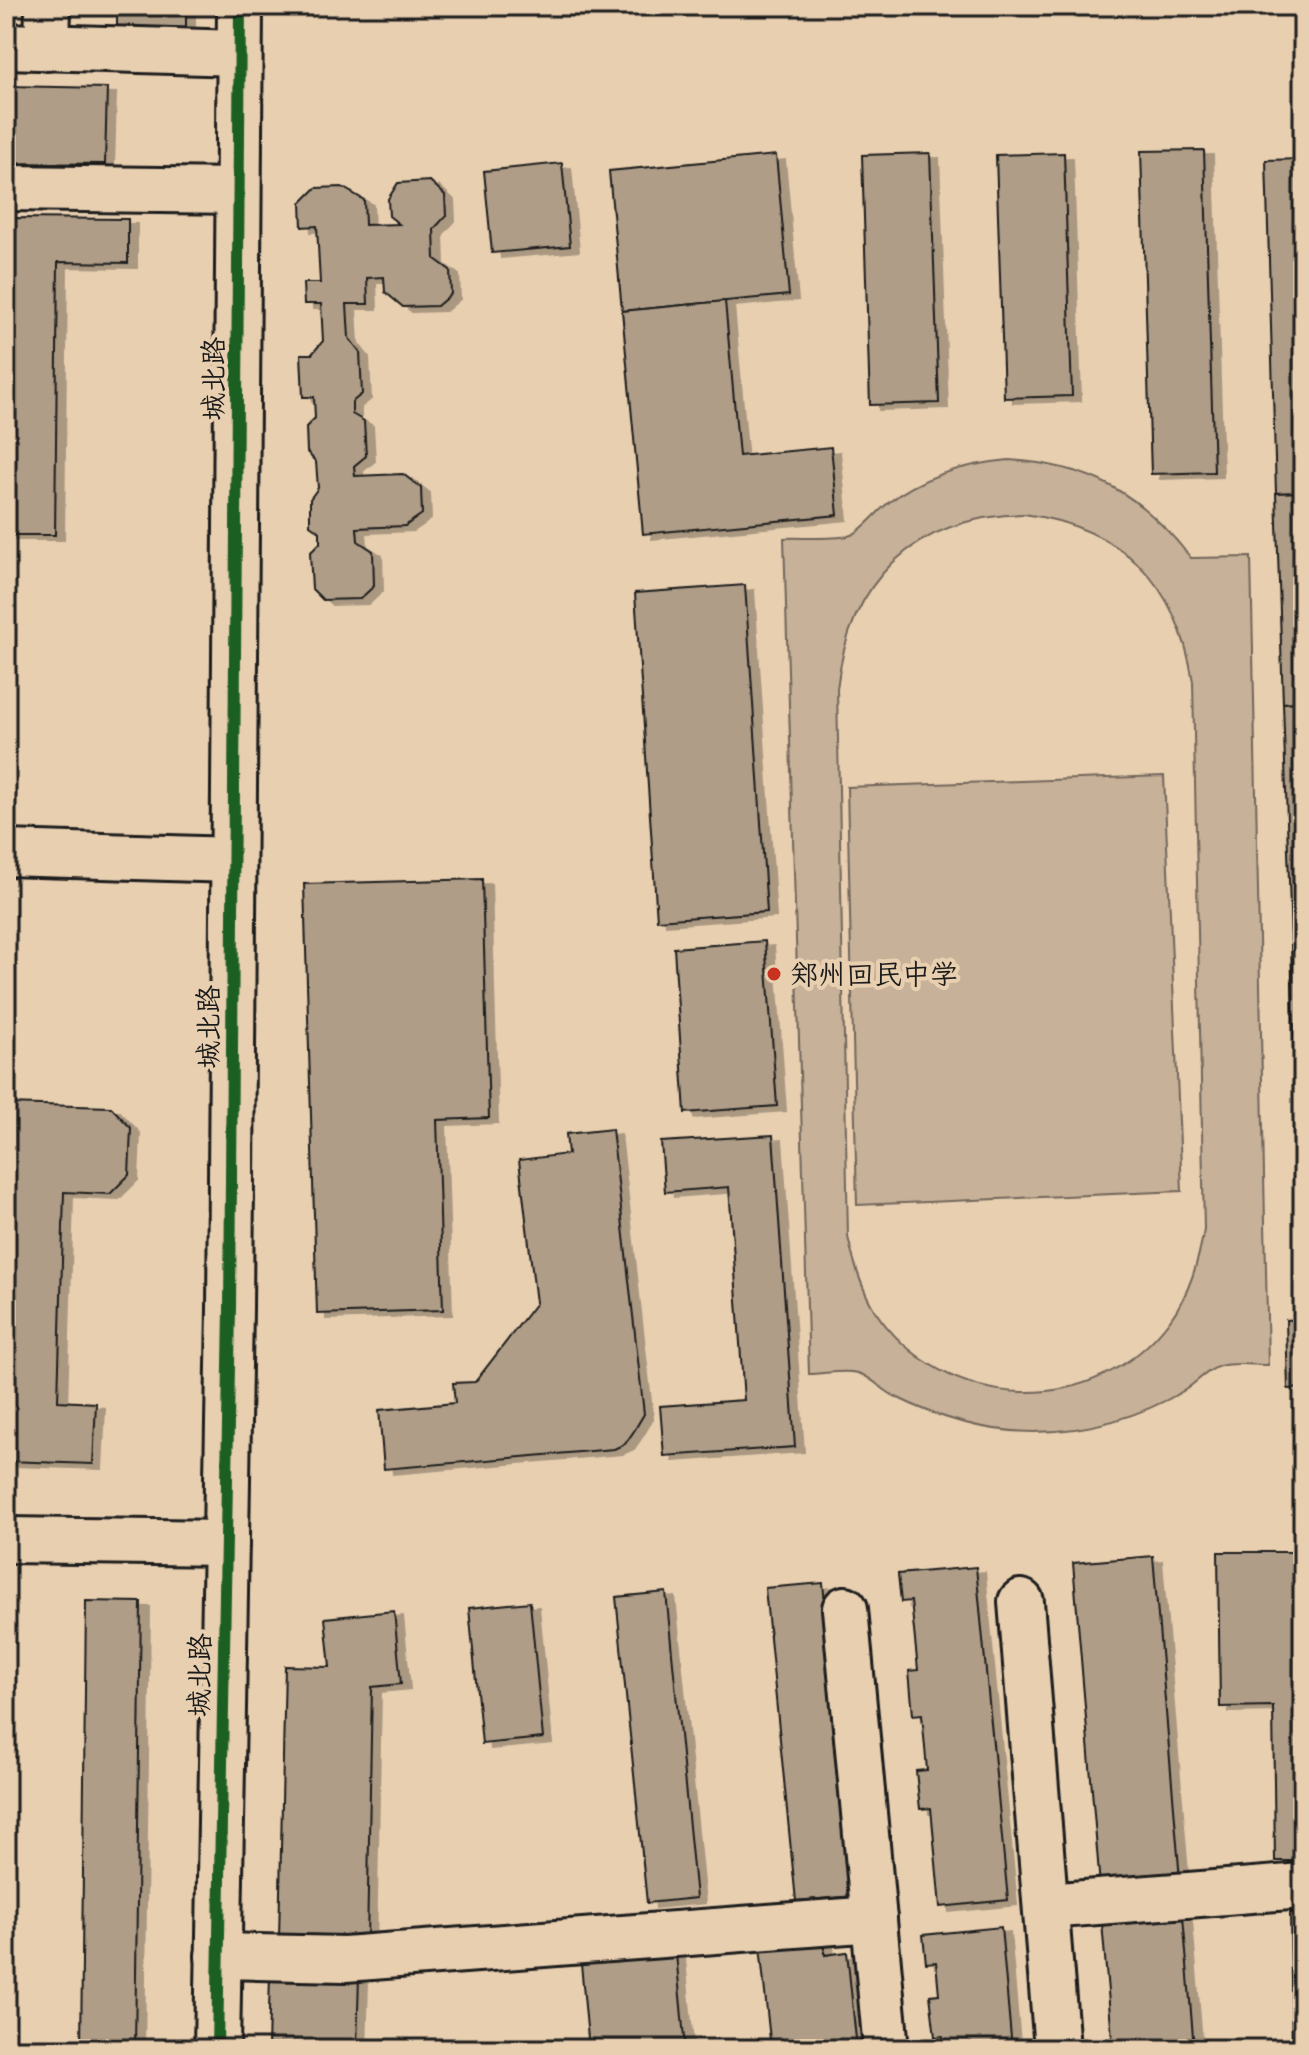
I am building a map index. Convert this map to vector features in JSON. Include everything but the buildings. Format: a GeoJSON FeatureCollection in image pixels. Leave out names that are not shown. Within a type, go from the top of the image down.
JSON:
{"type":"FeatureCollection","features":[{"type":"Feature","properties":{"kind":"street","name":"城北路"},"geometry":{"type":"LineString","coordinates":[[217,2049],[226,1543],[240,6]]}},
{"type":"Feature","properties":{"kind":"street"},"geometry":{"type":"LineString","coordinates":[[34,33],[239,53]]}},
{"type":"Feature","properties":{"kind":"street"},"geometry":{"type":"LineString","coordinates":[[6,188],[238,191]]}},
{"type":"Feature","properties":{"kind":"street"},"geometry":{"type":"LineString","coordinates":[[6,853],[233,860]]}},
{"type":"Feature","properties":{"kind":"street"},"geometry":{"type":"LineString","coordinates":[[6,1540],[226,1543]]}},
{"type":"Feature","properties":{"kind":"street"},"geometry":{"type":"LineString","coordinates":[[1021,1602],[1057,2049]]}},
{"type":"Feature","properties":{"kind":"street"},"geometry":{"type":"LineString","coordinates":[[845,1609],[886,2049]]}},
{"type":"Feature","properties":{"kind":"street"},"geometry":{"type":"LineString","coordinates":[[1046,1906],[1303,1886]]}},
{"type":"Feature","properties":{"kind":"street"},"geometry":{"type":"LineString","coordinates":[[218,1956],[345,1959],[874,1919]]}},
{"type":"Feature","properties":{"kind":"shaded area"},"geometry":{"type":"Polygon","coordinates":[[[1009,460],[1065,468],[1112,486],[1153,516],[1191,558],[1251,557],[1268,1365],[1220,1366],[1185,1390],[1150,1408],[1093,1426],[1054,1431],[1016,1431],[962,1422],[894,1396],[858,1373],[809,1374],[784,538],[851,535],[888,503],[915,485],[945,472],[1009,460]],[[1024,514],[985,518],[950,527],[920,542],[894,562],[872,587],[856,616],[844,650],[837,689],[848,1237],[862,1284],[875,1311],[904,1345],[940,1370],[979,1386],[1021,1392],[1062,1389],[1102,1376],[1139,1353],[1170,1320],[1183,1299],[1196,1265],[1204,1230],[1193,682],[1174,616],[1159,589],[1140,566],[1117,547],[1090,532],[1059,521],[1024,514]]]}},
{"type":"Feature","properties":{"kind":"shaded area"},"geometry":{"type":"Polygon","coordinates":[[[1164,776],[1182,1191],[857,1205],[847,787],[1164,776]]]}},
{"type":"Feature","properties":{"kind":"cycle path"},"geometry":{"type":"LineString","coordinates":[[217,2049],[230,1309],[240,6]]}},
{"type":"Feature","properties":{"kind":"place","name":"郑州回民中学"},"geometry":{"type":"Point","coordinates":[774,974]}}]}
